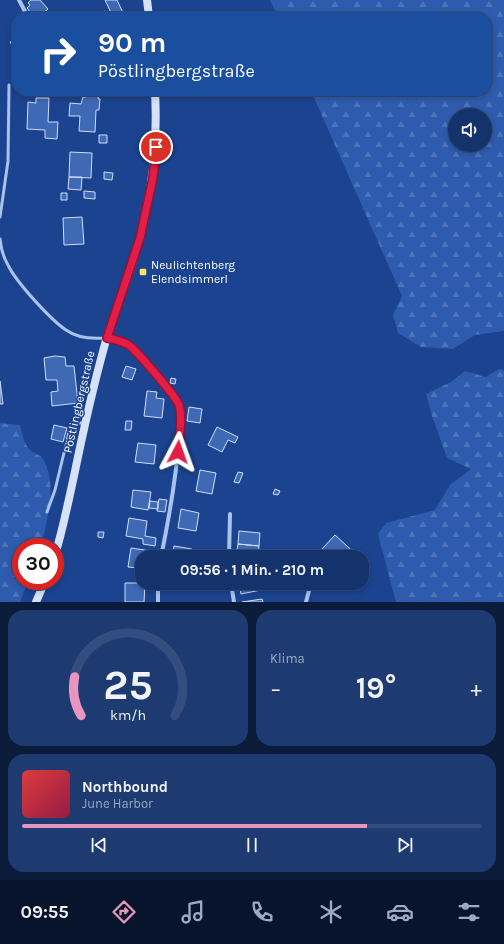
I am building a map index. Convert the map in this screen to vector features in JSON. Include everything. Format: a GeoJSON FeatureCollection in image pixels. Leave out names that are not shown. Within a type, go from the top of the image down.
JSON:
{"type":"FeatureCollection","features":[{"type":"Feature","properties":{"kind":"main road"},"geometry":{"type":"LineString","coordinates":[[147,0],[148,12]]}},
{"type":"Feature","properties":{"kind":"main road","name":"Pöstlingbergstraße"},"geometry":{"type":"LineString","coordinates":[[60,538],[85,423],[107,338],[134,257],[148,205],[153,178],[156,147],[155,96]]}},
{"type":"Feature","properties":{"kind":"main road"},"geometry":{"type":"LineString","coordinates":[[36,602],[41,590]]}},
{"type":"Feature","properties":{"kind":"street"},"geometry":{"type":"LineString","coordinates":[[19,0],[25,12]]}},
{"type":"Feature","properties":{"kind":"street"},"geometry":{"type":"LineString","coordinates":[[107,338],[127,344],[137,352],[178,404],[180,421],[177,461],[172,502],[162,550]]}},
{"type":"Feature","properties":{"kind":"street"},"geometry":{"type":"LineString","coordinates":[[229,550],[230,514]]}},
{"type":"Feature","properties":{"kind":"street"},"geometry":{"type":"LineString","coordinates":[[158,590],[158,602]]}},
{"type":"Feature","properties":{"kind":"street"},"geometry":{"type":"LineString","coordinates":[[232,590],[234,602]]}},
{"type":"Feature","properties":{"kind":"street"},"geometry":{"type":"LineString","coordinates":[[306,602],[309,590]]}},
{"type":"Feature","properties":{"kind":"lane"},"geometry":{"type":"LineString","coordinates":[[0,217],[8,161],[9,85]]}},
{"type":"Feature","properties":{"kind":"lane"},"geometry":{"type":"LineString","coordinates":[[0,239],[2,251],[8,267],[31,296],[62,327],[70,332],[86,338],[107,338]]}},
{"type":"Feature","properties":{"kind":"lane"},"geometry":{"type":"LineString","coordinates":[[47,512],[55,490],[69,432],[76,424],[80,422],[85,423]]}},
{"type":"Feature","properties":{"kind":"green space"},"geometry":{"type":"Polygon","coordinates":[[[270,0],[504,0],[504,331],[475,335],[453,349],[421,347],[398,333],[393,315],[402,296],[313,96],[492,96],[492,12],[276,12],[270,0]]]}},
{"type":"Feature","properties":{"kind":"green space"},"geometry":{"type":"Polygon","coordinates":[[[499,369],[504,370],[504,602],[396,602],[378,534],[386,523],[435,510],[450,485],[471,469],[447,458],[426,394],[451,382],[465,371],[486,377],[499,369]]]}},
{"type":"Feature","properties":{"kind":"green space"},"geometry":{"type":"Polygon","coordinates":[[[0,423],[20,425],[26,445],[30,450],[43,459],[50,480],[51,491],[43,538],[12,538],[12,590],[25,590],[20,602],[0,602],[0,423]]]}},
{"type":"Feature","properties":{"kind":"building"},"geometry":{"type":"Polygon","coordinates":[[[31,0],[40,0],[48,9],[45,12],[30,12],[27,8],[30,5],[28,3],[31,0]]]}},
{"type":"Feature","properties":{"kind":"building"},"geometry":{"type":"Polygon","coordinates":[[[105,0],[117,0],[123,12],[111,12],[105,0]]]}},
{"type":"Feature","properties":{"kind":"building"},"geometry":{"type":"Polygon","coordinates":[[[99,96],[98,99],[100,99],[99,110],[96,110],[95,132],[79,131],[80,116],[69,116],[70,103],[81,104],[83,97],[99,96]]]}},
{"type":"Feature","properties":{"kind":"building"},"geometry":{"type":"Polygon","coordinates":[[[36,98],[49,98],[48,122],[58,122],[57,139],[45,138],[45,130],[27,129],[28,102],[36,103],[36,98]]]}},
{"type":"Feature","properties":{"kind":"building"},"geometry":{"type":"Polygon","coordinates":[[[99,135],[107,135],[107,143],[99,143],[99,135]]]}},
{"type":"Feature","properties":{"kind":"building"},"geometry":{"type":"Polygon","coordinates":[[[70,152],[92,153],[91,178],[69,177],[70,152]]]}},
{"type":"Feature","properties":{"kind":"building"},"geometry":{"type":"Polygon","coordinates":[[[104,172],[113,173],[112,180],[104,179],[104,172]]]}},
{"type":"Feature","properties":{"kind":"building"},"geometry":{"type":"Polygon","coordinates":[[[69,177],[82,177],[81,190],[68,189],[69,177]]]}},
{"type":"Feature","properties":{"kind":"building"},"geometry":{"type":"Polygon","coordinates":[[[84,191],[95,192],[95,199],[84,198],[84,191]]]}},
{"type":"Feature","properties":{"kind":"building"},"geometry":{"type":"Polygon","coordinates":[[[61,193],[67,193],[67,200],[61,200],[61,193]]]}},
{"type":"Feature","properties":{"kind":"building"},"geometry":{"type":"Polygon","coordinates":[[[82,217],[84,244],[64,245],[63,218],[82,217]]]}},
{"type":"Feature","properties":{"kind":"building"},"geometry":{"type":"Polygon","coordinates":[[[55,356],[65,357],[66,366],[74,366],[78,403],[52,406],[51,392],[58,391],[57,380],[46,380],[44,358],[55,356]]]}},
{"type":"Feature","properties":{"kind":"building"},"geometry":{"type":"Polygon","coordinates":[[[126,366],[136,369],[132,380],[122,377],[126,366]]]}},
{"type":"Feature","properties":{"kind":"building"},"geometry":{"type":"Polygon","coordinates":[[[171,378],[176,379],[175,384],[170,383],[171,378]]]}},
{"type":"Feature","properties":{"kind":"building"},"geometry":{"type":"Polygon","coordinates":[[[0,381],[3,404],[0,404],[0,381]]]}},
{"type":"Feature","properties":{"kind":"building"},"geometry":{"type":"Polygon","coordinates":[[[147,391],[157,392],[156,398],[164,399],[162,418],[144,416],[147,391]]]}},
{"type":"Feature","properties":{"kind":"building"},"geometry":{"type":"Polygon","coordinates":[[[189,407],[202,409],[200,423],[187,421],[189,407]]]}},
{"type":"Feature","properties":{"kind":"building"},"geometry":{"type":"Polygon","coordinates":[[[126,421],[132,421],[131,430],[125,430],[126,421]]]}},
{"type":"Feature","properties":{"kind":"building"},"geometry":{"type":"Polygon","coordinates":[[[54,425],[67,428],[63,442],[51,439],[54,425]]]}},
{"type":"Feature","properties":{"kind":"building"},"geometry":{"type":"Polygon","coordinates":[[[217,427],[238,437],[235,443],[228,440],[222,452],[208,445],[217,427]]]}},
{"type":"Feature","properties":{"kind":"building"},"geometry":{"type":"Polygon","coordinates":[[[138,443],[156,445],[154,464],[135,462],[138,443]]]}},
{"type":"Feature","properties":{"kind":"building"},"geometry":{"type":"Polygon","coordinates":[[[200,470],[216,473],[212,494],[196,491],[200,470]]]}},
{"type":"Feature","properties":{"kind":"building"},"geometry":{"type":"Polygon","coordinates":[[[238,472],[243,473],[239,483],[234,482],[238,472]]]}},
{"type":"Feature","properties":{"kind":"building"},"geometry":{"type":"Polygon","coordinates":[[[275,489],[280,491],[278,495],[273,494],[275,489]]]}},
{"type":"Feature","properties":{"kind":"building"},"geometry":{"type":"Polygon","coordinates":[[[133,490],[151,492],[148,510],[131,507],[133,490]]]}},
{"type":"Feature","properties":{"kind":"building"},"geometry":{"type":"Polygon","coordinates":[[[159,499],[167,500],[165,512],[157,511],[159,499]]]}},
{"type":"Feature","properties":{"kind":"building"},"geometry":{"type":"Polygon","coordinates":[[[150,501],[158,502],[158,509],[149,508],[150,501]]]}},
{"type":"Feature","properties":{"kind":"building"},"geometry":{"type":"Polygon","coordinates":[[[181,509],[199,513],[196,531],[178,528],[181,509]]]}},
{"type":"Feature","properties":{"kind":"building"},"geometry":{"type":"Polygon","coordinates":[[[129,518],[147,521],[145,536],[156,538],[155,546],[143,544],[143,539],[126,536],[129,518]]]}},
{"type":"Feature","properties":{"kind":"building"},"geometry":{"type":"Polygon","coordinates":[[[239,531],[260,533],[259,546],[238,544],[239,531]]]}},
{"type":"Feature","properties":{"kind":"building"},"geometry":{"type":"Polygon","coordinates":[[[98,532],[104,532],[103,538],[98,537],[98,532]]]}},
{"type":"Feature","properties":{"kind":"building"},"geometry":{"type":"Polygon","coordinates":[[[335,535],[351,550],[321,550],[335,535]]]}},
{"type":"Feature","properties":{"kind":"building"},"geometry":{"type":"Polygon","coordinates":[[[238,544],[259,546],[259,550],[237,550],[238,544]]]}},
{"type":"Feature","properties":{"kind":"building"},"geometry":{"type":"Polygon","coordinates":[[[174,546],[192,549],[192,550],[173,550],[174,546]]]}},
{"type":"Feature","properties":{"kind":"building"},"geometry":{"type":"Polygon","coordinates":[[[131,548],[144,550],[135,550],[135,568],[128,567],[131,548]]]}},
{"type":"Feature","properties":{"kind":"building"},"geometry":{"type":"Polygon","coordinates":[[[125,583],[135,583],[135,590],[145,590],[144,602],[125,602],[125,583]]]}},
{"type":"Feature","properties":{"kind":"building"},"geometry":{"type":"Polygon","coordinates":[[[240,590],[261,590],[241,594],[240,590]]]}},
{"type":"Feature","properties":{"kind":"building"},"geometry":{"type":"Polygon","coordinates":[[[262,599],[263,602],[242,602],[262,599]]]}},
{"type":"Feature","properties":{"kind":"place","name":"Neulichtenberg Elendsimmerl"},"geometry":{"type":"Point","coordinates":[143,272]}},
{"type":"Feature","properties":{"kind":"route"},"geometry":{"type":"LineString","coordinates":[[156,147],[153,178],[140,238],[110,325],[107,338],[127,344],[137,352],[178,404],[180,421],[178,452]]}}]}
